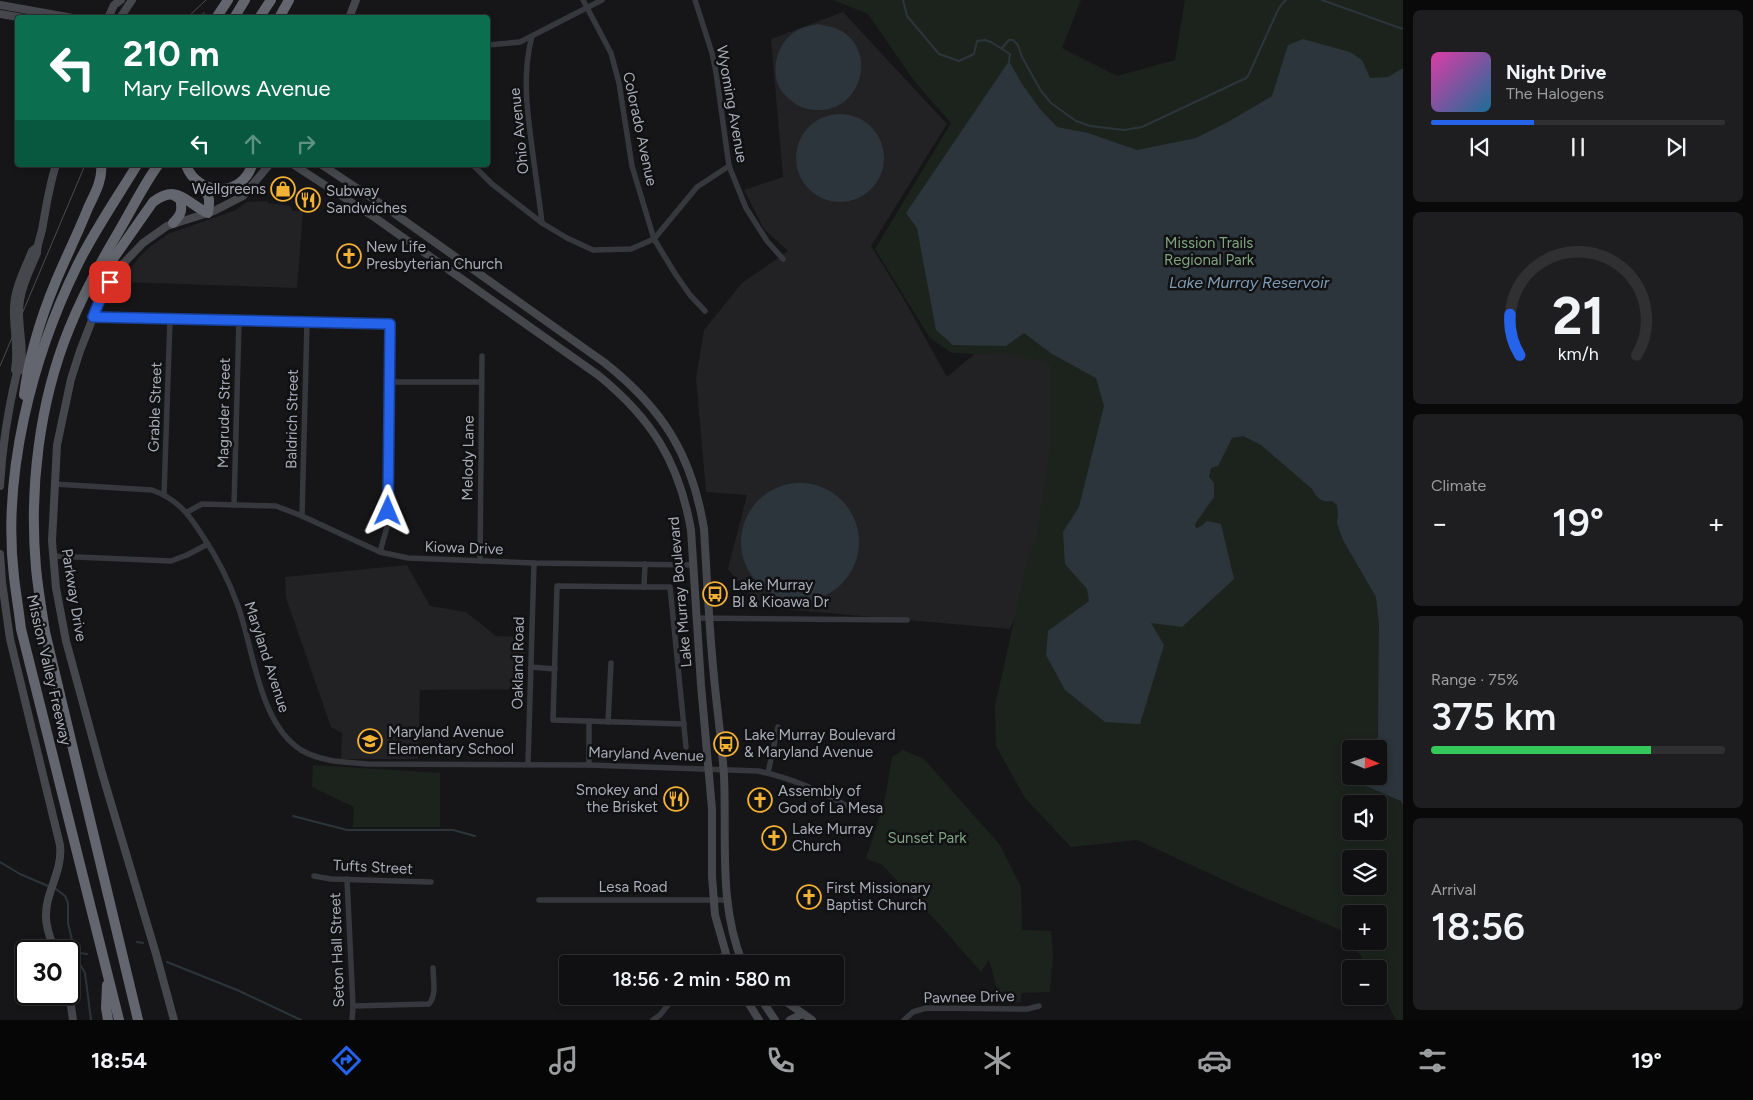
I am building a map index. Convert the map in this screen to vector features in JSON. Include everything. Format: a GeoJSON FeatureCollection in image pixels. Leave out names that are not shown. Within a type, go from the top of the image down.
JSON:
{"type":"FeatureCollection","features":[{"type":"Feature","properties":{"kind":"highway"},"geometry":{"type":"LineString","coordinates":[[218,15],[228,0]]}},
{"type":"Feature","properties":{"kind":"highway"},"geometry":{"type":"LineString","coordinates":[[236,15],[245,0]]}},
{"type":"Feature","properties":{"kind":"highway"},"geometry":{"type":"LineString","coordinates":[[261,15],[271,0]]}},
{"type":"Feature","properties":{"kind":"highway"},"geometry":{"type":"LineString","coordinates":[[281,15],[289,0]]}},
{"type":"Feature","properties":{"kind":"highway"},"geometry":{"type":"LineString","coordinates":[[18,442],[27,372],[42,320],[56,280],[95,192],[102,173],[101,167]]}},
{"type":"Feature","properties":{"kind":"highway","name":"Mission Valley Freeway"},"geometry":{"type":"LineString","coordinates":[[119,1020],[22,629],[14,576],[12,516],[18,442],[44,344],[78,264],[136,167]]}},
{"type":"Feature","properties":{"kind":"highway","name":"Mission Valley Freeway"},"geometry":{"type":"LineString","coordinates":[[138,1020],[45,632],[36,568],[34,526],[35,490],[43,419],[68,330],[91,279],[157,167]]}},
{"type":"Feature","properties":{"kind":"highway"},"geometry":{"type":"LineString","coordinates":[[91,279],[106,269],[153,202],[162,195],[183,196],[208,213],[210,200],[208,193],[193,177],[187,167]]}},
{"type":"Feature","properties":{"kind":"highway"},"geometry":{"type":"LineString","coordinates":[[202,186],[217,190],[235,186],[246,177],[251,167]]}},
{"type":"Feature","properties":{"kind":"highway"},"geometry":{"type":"LineString","coordinates":[[172,194],[180,199],[183,209],[180,216],[173,223]]}},
{"type":"Feature","properties":{"kind":"highway"},"geometry":{"type":"LineString","coordinates":[[107,972],[106,1008],[108,1020]]}},
{"type":"Feature","properties":{"kind":"main road"},"geometry":{"type":"LineString","coordinates":[[109,15],[114,5],[121,0]]}},
{"type":"Feature","properties":{"kind":"main road"},"geometry":{"type":"LineString","coordinates":[[122,15],[132,0]]}},
{"type":"Feature","properties":{"kind":"main road"},"geometry":{"type":"LineString","coordinates":[[350,15],[356,0]]}},
{"type":"Feature","properties":{"kind":"main road"},"geometry":{"type":"LineString","coordinates":[[0,5],[56,15]]}},
{"type":"Feature","properties":{"kind":"main road"},"geometry":{"type":"LineString","coordinates":[[0,14],[15,16]]}},
{"type":"Feature","properties":{"kind":"main road"},"geometry":{"type":"LineString","coordinates":[[0,486],[4,431],[17,372],[21,370],[20,299],[37,253],[48,192],[55,167]]}},
{"type":"Feature","properties":{"kind":"main road","name":"Parkway Drive"},"geometry":{"type":"LineString","coordinates":[[174,1020],[102,774],[66,641],[56,588],[52,541],[57,445],[71,379],[93,317],[103,292],[121,266],[160,230],[173,223],[228,205],[243,196],[267,167]]}},
{"type":"Feature","properties":{"kind":"main road","name":"Lake Murray Boulevard"},"geometry":{"type":"LineString","coordinates":[[297,167],[374,217],[598,375],[619,392],[653,431],[666,452],[677,475],[690,524],[712,808],[714,900],[718,928],[726,954]]}},
{"type":"Feature","properties":{"kind":"main road","name":"Lake Murray Boulevard"},"geometry":{"type":"LineString","coordinates":[[325,167],[605,363],[629,382],[664,422],[677,443],[690,470],[704,529],[709,617],[726,808],[725,874],[727,900],[730,919],[740,955]]}},
{"type":"Feature","properties":{"kind":"main road"},"geometry":{"type":"LineString","coordinates":[[374,217],[379,203]]}},
{"type":"Feature","properties":{"kind":"main road"},"geometry":{"type":"LineString","coordinates":[[454,273],[461,261]]}},
{"type":"Feature","properties":{"kind":"main road"},"geometry":{"type":"LineString","coordinates":[[0,554],[10,639],[60,845],[59,867],[45,916],[51,940]]}},
{"type":"Feature","properties":{"kind":"main road"},"geometry":{"type":"LineString","coordinates":[[71,1005],[73,1020]]}},
{"type":"Feature","properties":{"kind":"main road"},"geometry":{"type":"LineString","coordinates":[[750,1005],[759,1020]]}},
{"type":"Feature","properties":{"kind":"main road"},"geometry":{"type":"LineString","coordinates":[[765,1005],[775,1020]]}},
{"type":"Feature","properties":{"kind":"main road"},"geometry":{"type":"LineString","coordinates":[[790,1005],[812,1020]]}},
{"type":"Feature","properties":{"kind":"main road"},"geometry":{"type":"LineString","coordinates":[[790,1020],[802,1014]]}},
{"type":"Feature","properties":{"kind":"street","name":"Colorado Avenue"},"geometry":{"type":"LineString","coordinates":[[582,0],[611,54],[619,83],[632,166],[654,239],[680,282],[705,311]]}},
{"type":"Feature","properties":{"kind":"street"},"geometry":{"type":"LineString","coordinates":[[490,45],[520,42],[602,0]]}},
{"type":"Feature","properties":{"kind":"street","name":"Wyoming Avenue"},"geometry":{"type":"LineString","coordinates":[[694,0],[712,53],[729,166],[746,208],[767,241],[783,259]]}},
{"type":"Feature","properties":{"kind":"street","name":"Ohio Avenue"},"geometry":{"type":"LineString","coordinates":[[532,36],[527,61],[526,103],[542,223]]}},
{"type":"Feature","properties":{"kind":"street"},"geometry":{"type":"LineString","coordinates":[[475,167],[492,184],[542,223],[567,238],[593,250],[631,249],[654,239],[697,187],[729,166]]}},
{"type":"Feature","properties":{"kind":"street"},"geometry":{"type":"LineString","coordinates":[[93,317],[390,324],[387,527],[380,552]]}},
{"type":"Feature","properties":{"kind":"street","name":"Grable Street"},"geometry":{"type":"LineString","coordinates":[[164,495],[170,319]]}},
{"type":"Feature","properties":{"kind":"street","name":"Magruder Street"},"geometry":{"type":"LineString","coordinates":[[234,505],[239,321]]}},
{"type":"Feature","properties":{"kind":"street","name":"Baldrich Street"},"geometry":{"type":"LineString","coordinates":[[302,516],[307,322]]}},
{"type":"Feature","properties":{"kind":"street","name":"Melody Lane"},"geometry":{"type":"LineString","coordinates":[[480,561],[482,356]]}},
{"type":"Feature","properties":{"kind":"street"},"geometry":{"type":"LineString","coordinates":[[390,382],[481,382]]}},
{"type":"Feature","properties":{"kind":"street","name":"Maryland Avenue"},"geometry":{"type":"LineString","coordinates":[[54,484],[152,490],[164,495],[187,512],[228,579],[239,607],[268,709],[281,732],[300,749],[316,757],[333,761],[368,764],[590,765],[758,771],[811,788],[852,809]]}},
{"type":"Feature","properties":{"kind":"street","name":"Kiowa Drive"},"geometry":{"type":"LineString","coordinates":[[187,512],[202,504],[276,506],[380,552],[427,560],[693,565]]}},
{"type":"Feature","properties":{"kind":"street"},"geometry":{"type":"LineString","coordinates":[[53,556],[171,561],[208,544]]}},
{"type":"Feature","properties":{"kind":"street","name":"Oakland Road"},"geometry":{"type":"LineString","coordinates":[[528,764],[534,563]]}},
{"type":"Feature","properties":{"kind":"street"},"geometry":{"type":"LineString","coordinates":[[644,564],[644,587]]}},
{"type":"Feature","properties":{"kind":"street"},"geometry":{"type":"LineString","coordinates":[[684,724],[553,720],[558,586],[670,587],[684,724],[686,747]]}},
{"type":"Feature","properties":{"kind":"street"},"geometry":{"type":"LineString","coordinates":[[696,618],[907,620]]}},
{"type":"Feature","properties":{"kind":"street"},"geometry":{"type":"LineString","coordinates":[[608,722],[611,664]]}},
{"type":"Feature","properties":{"kind":"street"},"geometry":{"type":"LineString","coordinates":[[531,668],[555,669]]}},
{"type":"Feature","properties":{"kind":"street"},"geometry":{"type":"LineString","coordinates":[[589,721],[590,765]]}},
{"type":"Feature","properties":{"kind":"street"},"geometry":{"type":"LineString","coordinates":[[768,773],[778,727]]}},
{"type":"Feature","properties":{"kind":"street","name":"Tufts Street"},"geometry":{"type":"LineString","coordinates":[[314,876],[331,879],[431,882]]}},
{"type":"Feature","properties":{"kind":"street","name":"Seton Hall Street"},"geometry":{"type":"LineString","coordinates":[[347,879],[352,1020]]}},
{"type":"Feature","properties":{"kind":"street","name":"Lesa Road"},"geometry":{"type":"LineString","coordinates":[[539,900],[727,900]]}},
{"type":"Feature","properties":{"kind":"street"},"geometry":{"type":"LineString","coordinates":[[353,1006],[429,1004],[434,994],[433,968]]}},
{"type":"Feature","properties":{"kind":"street"},"geometry":{"type":"LineString","coordinates":[[653,1020],[668,1005]]}},
{"type":"Feature","properties":{"kind":"street","name":"Pawnee Drive"},"geometry":{"type":"LineString","coordinates":[[904,1020],[913,1012],[926,1008],[1027,1009],[1039,1006]]}},
{"type":"Feature","properties":{"kind":"shaded area"},"geometry":{"type":"Polygon","coordinates":[[[843,12],[947,124],[871,246],[902,296],[947,377],[977,352],[1020,352],[1059,367],[1045,544],[1010,629],[760,607],[728,569],[747,495],[706,492],[696,378],[704,330],[742,283],[788,251],[764,229],[744,190],[783,177],[771,39],[843,12]]]}},
{"type":"Feature","properties":{"kind":"shaded area"},"geometry":{"type":"Polygon","coordinates":[[[268,201],[268,203],[290,206],[293,211],[303,211],[297,288],[121,282],[140,256],[168,234],[236,210],[247,202],[268,201]]]}},
{"type":"Feature","properties":{"kind":"shaded area"},"geometry":{"type":"Polygon","coordinates":[[[407,565],[430,606],[466,612],[496,636],[526,637],[523,689],[420,690],[418,759],[341,759],[342,733],[331,727],[286,598],[285,577],[407,565]]]}},
{"type":"Feature","properties":{"kind":"green space","name":"Mission Trails Regional Park"},"geometry":{"type":"Polygon","coordinates":[[[833,0],[1081,0],[1062,48],[1117,76],[1175,60],[1185,0],[1403,0],[1403,1020],[1396,1020],[1387,1003],[1387,960],[1364,960],[1356,950],[1387,950],[1387,905],[1342,905],[1342,931],[1239,887],[1137,840],[1071,847],[1025,798],[996,746],[995,706],[1029,553],[1036,541],[1050,450],[1050,364],[1012,355],[952,353],[930,338],[875,249],[951,123],[915,82],[868,14],[833,0]]]}},
{"type":"Feature","properties":{"kind":"green space","name":"Sunset Park"},"geometry":{"type":"Polygon","coordinates":[[[903,750],[924,759],[1000,845],[1021,887],[1022,930],[1051,931],[1053,954],[1050,992],[1021,993],[1021,1002],[1001,1003],[989,960],[981,972],[939,924],[881,864],[866,859],[885,799],[892,757],[903,750]]]}},
{"type":"Feature","properties":{"kind":"green space"},"geometry":{"type":"Polygon","coordinates":[[[313,765],[440,773],[440,827],[353,827],[354,807],[312,787],[313,765]]]}},
{"type":"Feature","properties":{"kind":"water"},"geometry":{"type":"Polygon","coordinates":[[[818,24],[843,32],[853,42],[859,53],[861,66],[859,79],[854,91],[846,100],[835,107],[821,110],[801,106],[788,98],[779,87],[776,71],[778,54],[787,39],[799,29],[818,24]]]}},
{"type":"Feature","properties":{"kind":"water","name":"Lake Murray Reservoir"},"geometry":{"type":"Polygon","coordinates":[[[1303,39],[1350,52],[1362,60],[1370,78],[1388,77],[1403,68],[1403,805],[1401,801],[1363,785],[1388,785],[1388,740],[1369,740],[1378,738],[1379,624],[1376,597],[1343,540],[1337,523],[1337,505],[1332,501],[1320,499],[1312,489],[1261,445],[1243,436],[1232,438],[1218,466],[1211,468],[1209,477],[1214,483],[1214,497],[1195,524],[1196,528],[1207,521],[1221,524],[1234,579],[1182,627],[1151,623],[1164,645],[1140,724],[1105,722],[1065,690],[1046,655],[1048,631],[1089,601],[1087,589],[1065,564],[1063,532],[1079,507],[1104,406],[1096,378],[1052,354],[1024,333],[1006,346],[953,345],[936,330],[917,228],[906,213],[1009,61],[1022,84],[1040,109],[1057,127],[1088,133],[1137,150],[1196,138],[1272,96],[1288,45],[1303,39]]]}},
{"type":"Feature","properties":{"kind":"water"},"geometry":{"type":"Polygon","coordinates":[[[840,114],[857,117],[871,127],[881,141],[884,158],[881,175],[871,189],[857,199],[840,202],[823,199],[809,189],[799,175],[796,158],[799,141],[809,127],[823,117],[840,114]]]}},
{"type":"Feature","properties":{"kind":"water"},"geometry":{"type":"Polygon","coordinates":[[[800,483],[823,488],[842,500],[854,519],[859,542],[854,565],[842,584],[823,596],[800,601],[777,596],[758,584],[746,565],[741,542],[746,519],[758,500],[777,488],[800,483]]]}},
{"type":"Feature","properties":{"kind":"waterway"},"geometry":{"type":"LineString","coordinates":[[903,0],[907,16],[939,54],[959,61],[974,54],[977,41],[985,40],[1010,54],[1009,61]]}},
{"type":"Feature","properties":{"kind":"waterway"},"geometry":{"type":"LineString","coordinates":[[1245,79],[1277,12],[1286,0]]}},
{"type":"Feature","properties":{"kind":"waterway"},"geometry":{"type":"LineString","coordinates":[[1322,0],[1403,29]]}},
{"type":"Feature","properties":{"kind":"waterway"},"geometry":{"type":"LineString","coordinates":[[1002,48],[1009,40],[1013,40],[1018,45],[1022,57],[1041,91],[1051,103],[1076,121],[1090,126],[1124,130],[1142,127],[1246,78]]}},
{"type":"Feature","properties":{"kind":"waterway"},"geometry":{"type":"LineString","coordinates":[[293,816],[347,830],[453,830],[475,836]]}},
{"type":"Feature","properties":{"kind":"waterway"},"geometry":{"type":"LineString","coordinates":[[0,862],[20,874],[48,886]]}},
{"type":"Feature","properties":{"kind":"waterway"},"geometry":{"type":"LineString","coordinates":[[56,889],[65,896],[68,903],[68,923],[76,957],[85,973],[91,1020]]}},
{"type":"Feature","properties":{"kind":"waterway"},"geometry":{"type":"LineString","coordinates":[[137,942],[143,943]]}},
{"type":"Feature","properties":{"kind":"waterway"},"geometry":{"type":"LineString","coordinates":[[80,953],[87,954]]}},
{"type":"Feature","properties":{"kind":"waterway"},"geometry":{"type":"LineString","coordinates":[[167,962],[237,990],[301,1020]]}},
{"type":"Feature","properties":{"kind":"tram line"},"geometry":{"type":"LineString","coordinates":[[190,15],[206,0]]}},
{"type":"Feature","properties":{"kind":"tram line"},"geometry":{"type":"LineString","coordinates":[[0,366],[84,167]]}},
{"type":"Feature","properties":{"kind":"place","name":"Wellgreens"},"geometry":{"type":"Point","coordinates":[283,189]}},
{"type":"Feature","properties":{"kind":"place","name":"Subway Sandwiches"},"geometry":{"type":"Point","coordinates":[308,200]}},
{"type":"Feature","properties":{"kind":"place","name":"New Life Presbyterian Church"},"geometry":{"type":"Point","coordinates":[349,256]}},
{"type":"Feature","properties":{"kind":"place","name":"Lake Murray Bl & Kioawa Dr"},"geometry":{"type":"Point","coordinates":[715,594]}},
{"type":"Feature","properties":{"kind":"place","name":"Maryland Avenue Elementary School"},"geometry":{"type":"Point","coordinates":[370,741]}},
{"type":"Feature","properties":{"kind":"place","name":"Lake Murray Boulevard & Maryland Avenue"},"geometry":{"type":"Point","coordinates":[726,744]}},
{"type":"Feature","properties":{"kind":"place","name":"Smokey and the Brisket"},"geometry":{"type":"Point","coordinates":[676,799]}},
{"type":"Feature","properties":{"kind":"place","name":"Assembly of God of La Mesa"},"geometry":{"type":"Point","coordinates":[760,800]}},
{"type":"Feature","properties":{"kind":"place","name":"Lake Murray Church"},"geometry":{"type":"Point","coordinates":[774,838]}},
{"type":"Feature","properties":{"kind":"place","name":"First Missionary Baptist Church"},"geometry":{"type":"Point","coordinates":[809,897]}},
{"type":"Feature","properties":{"kind":"route"},"geometry":{"type":"LineString","coordinates":[[110,282],[103,292],[93,317],[390,324],[388,511]]}}]}
